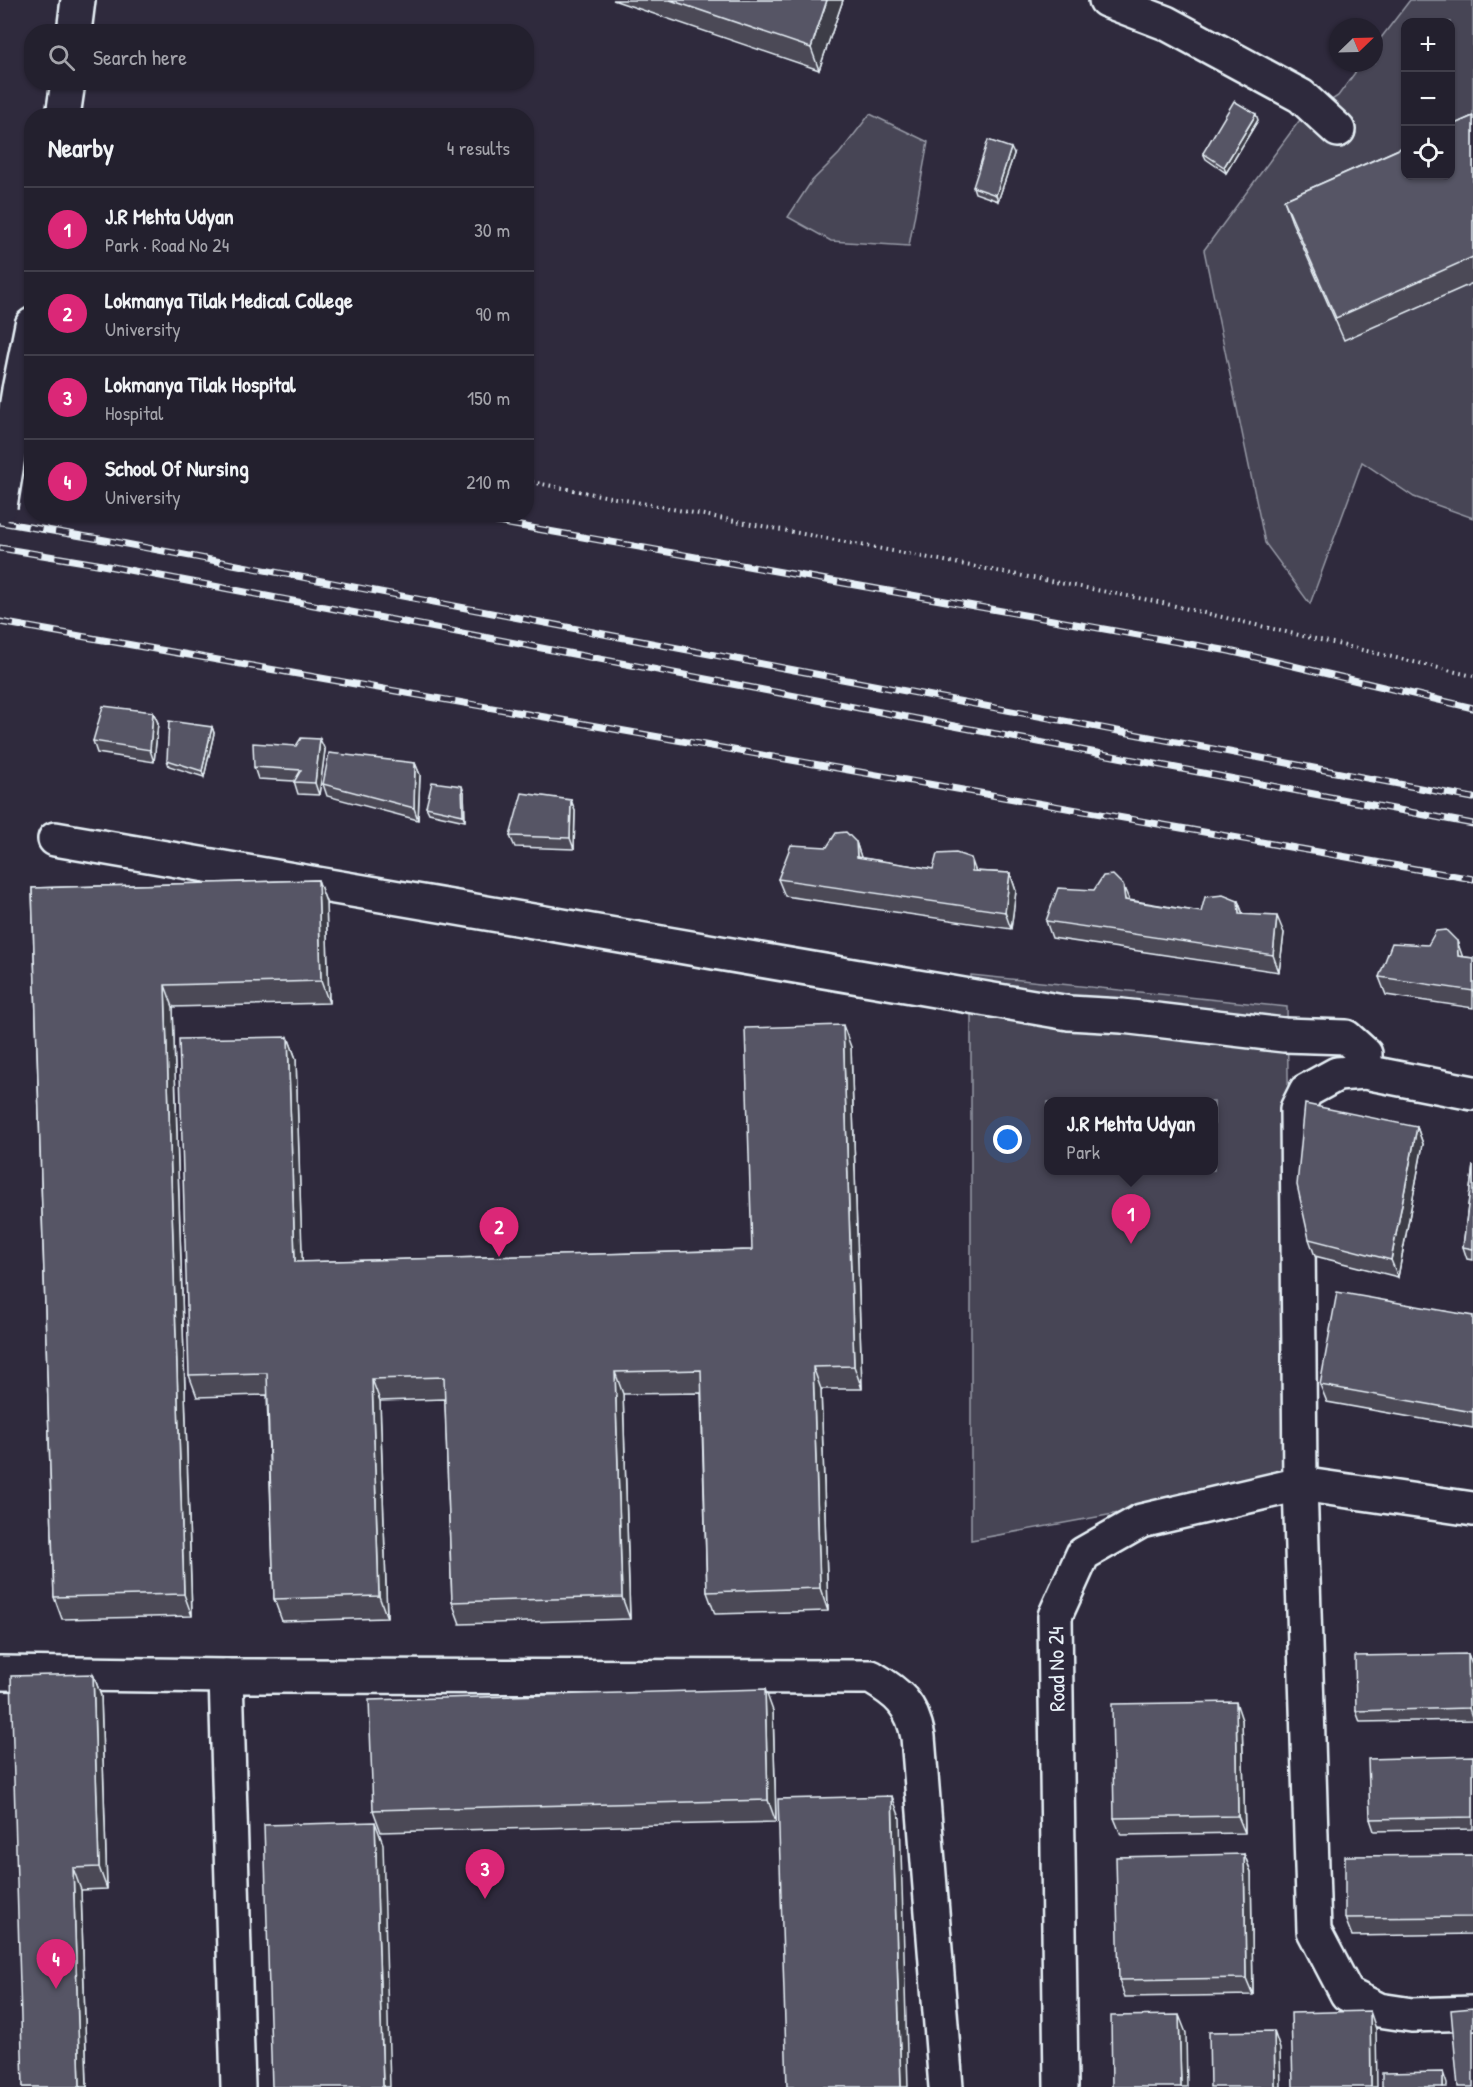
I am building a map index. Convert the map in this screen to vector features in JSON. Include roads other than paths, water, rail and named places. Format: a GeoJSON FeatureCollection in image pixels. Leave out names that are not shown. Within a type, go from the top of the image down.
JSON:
{"type":"FeatureCollection","features":[{"type":"Feature","properties":{"kind":"street"},"geometry":{"type":"LineString","coordinates":[[75,24],[78,0]]}},
{"type":"Feature","properties":{"kind":"street"},"geometry":{"type":"LineString","coordinates":[[1106,0],[1166,23],[1300,96],[1338,130]]}},
{"type":"Feature","properties":{"kind":"street"},"geometry":{"type":"LineString","coordinates":[[64,108],[67,90]]}},
{"type":"Feature","properties":{"kind":"street"},"geometry":{"type":"LineString","coordinates":[[0,506],[24,362]]}},
{"type":"Feature","properties":{"kind":"street"},"geometry":{"type":"LineString","coordinates":[[55,839],[1070,1013],[1122,1016],[1284,1035],[1346,1037],[1365,1054],[1365,1072]]}},
{"type":"Feature","properties":{"kind":"street"},"geometry":{"type":"LineString","coordinates":[[1473,1093],[1365,1072],[1337,1074],[1306,1091],[1297,1109],[1299,1484],[1314,1931],[1347,1994],[1379,2010],[1412,2015],[1473,2013]]}},
{"type":"Feature","properties":{"kind":"street","name":"Road No 24"},"geometry":{"type":"LineString","coordinates":[[1061,2087],[1055,1616],[1083,1554],[1141,1521],[1299,1484],[1473,1509]]}},
{"type":"Feature","properties":{"kind":"street"},"geometry":{"type":"LineString","coordinates":[[0,1673],[226,1676],[871,1677],[896,1692],[914,1719],[918,1737],[946,2087]]}},
{"type":"Feature","properties":{"kind":"street"},"geometry":{"type":"LineString","coordinates":[[226,1676],[238,2087]]}},
{"type":"Feature","properties":{"kind":"railway"},"geometry":{"type":"LineString","coordinates":[[0,435],[24,440]]}},
{"type":"Feature","properties":{"kind":"railway"},"geometry":{"type":"LineString","coordinates":[[0,522],[1473,798]]}},
{"type":"Feature","properties":{"kind":"railway"},"geometry":{"type":"LineString","coordinates":[[497,522],[1229,651],[1473,708]]}},
{"type":"Feature","properties":{"kind":"railway"},"geometry":{"type":"LineString","coordinates":[[0,548],[97,564],[1473,824]]}},
{"type":"Feature","properties":{"kind":"railway"},"geometry":{"type":"LineString","coordinates":[[0,622],[1473,879]]}},
{"type":"Feature","properties":{"kind":"place","name":"J.R Mehta Udyan"},"geometry":{"type":"Point","coordinates":[1131,1244]}},
{"type":"Feature","properties":{"kind":"place","name":"Lokmanya Tilak Medical College"},"geometry":{"type":"Point","coordinates":[499,1257]}},
{"type":"Feature","properties":{"kind":"place","name":"Lokmanya Tilak Hospital"},"geometry":{"type":"Point","coordinates":[485,1899]}},
{"type":"Feature","properties":{"kind":"place","name":"School Of Nursing"},"geometry":{"type":"Point","coordinates":[56,1989]}}]}
